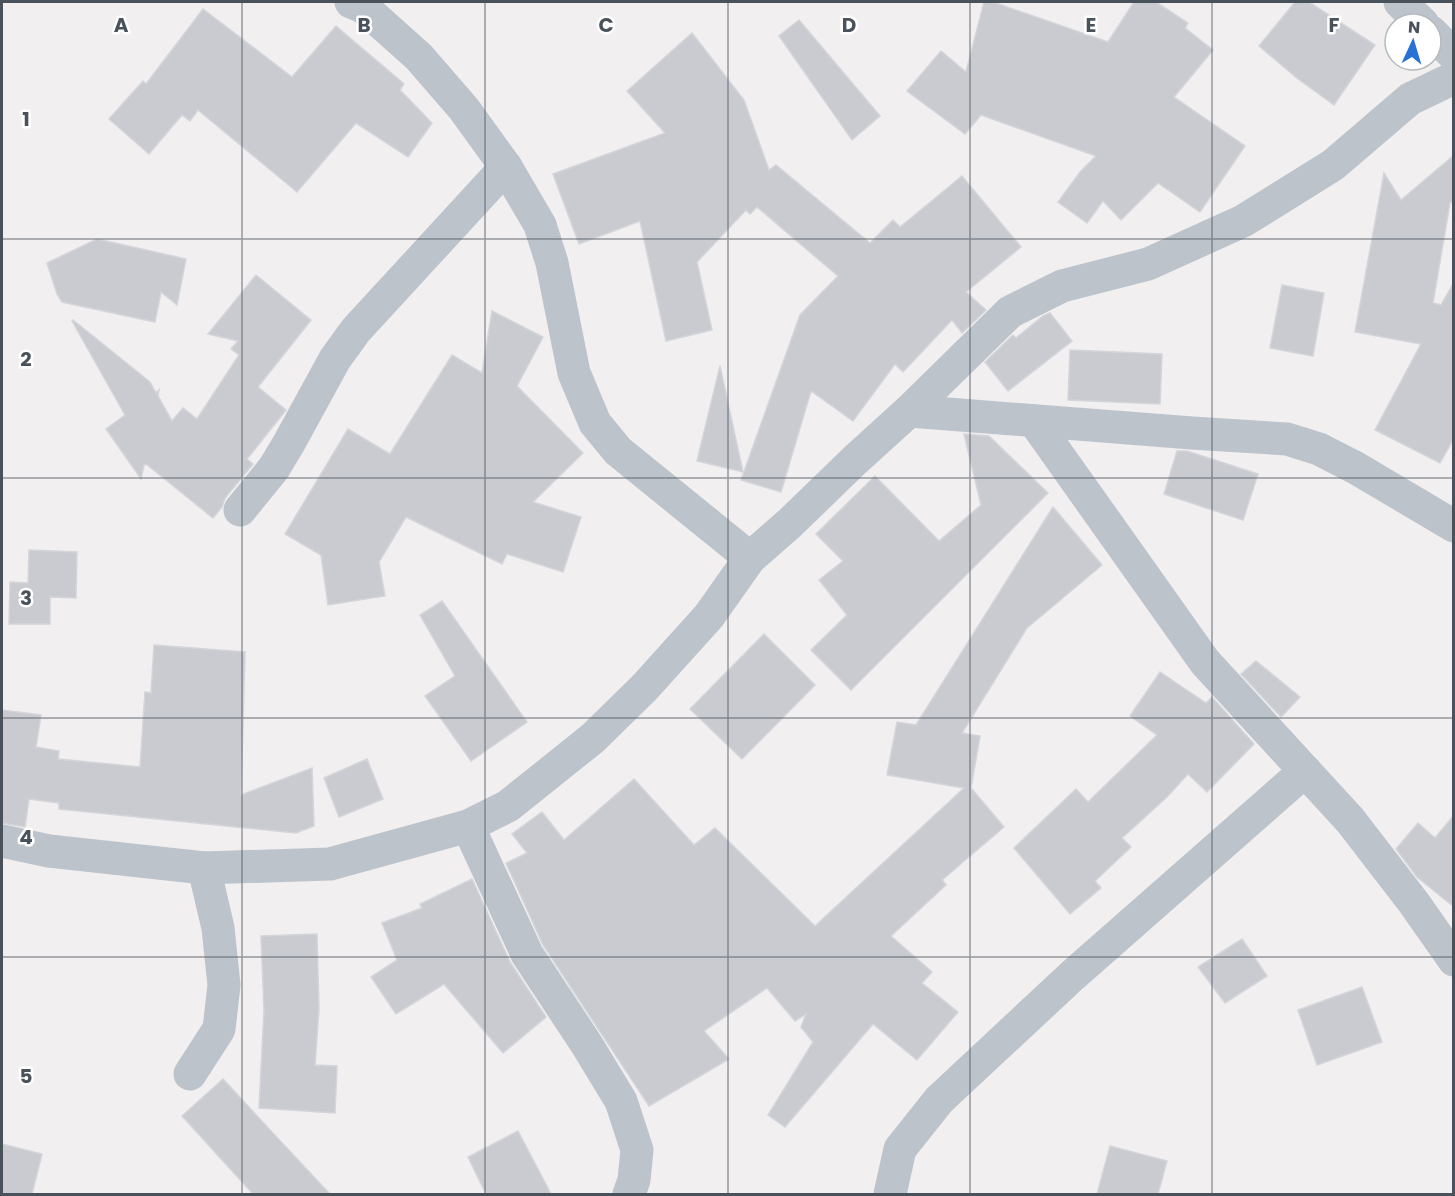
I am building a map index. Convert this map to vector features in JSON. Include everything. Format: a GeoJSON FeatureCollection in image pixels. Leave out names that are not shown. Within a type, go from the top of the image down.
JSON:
{"type":"FeatureCollection","features":[{"type":"Feature","properties":{"kind":"street"},"geometry":{"type":"LineString","coordinates":[[351,2],[363,7],[419,57],[464,109],[506,167],[540,225],[552,263],[574,373],[595,423],[618,452],[750,558]]}},
{"type":"Feature","properties":{"kind":"street"},"geometry":{"type":"LineString","coordinates":[[1443,44],[1454,55]]}},
{"type":"Feature","properties":{"kind":"street"},"geometry":{"type":"LineString","coordinates":[[2,841],[48,851],[204,868],[330,864],[468,826],[508,806],[593,738],[645,687],[709,616],[750,558],[909,411],[1010,312],[1062,286],[1148,264],[1243,221],[1333,165],[1410,99],[1454,78]]}},
{"type":"Feature","properties":{"kind":"street"},"geometry":{"type":"LineString","coordinates":[[240,510],[274,468],[335,359],[356,330],[506,167]]}},
{"type":"Feature","properties":{"kind":"street"},"geometry":{"type":"LineString","coordinates":[[909,411],[1287,439],[1319,449],[1356,468],[1454,526]]}},
{"type":"Feature","properties":{"kind":"street"},"geometry":{"type":"LineString","coordinates":[[1034,421],[1205,662],[1350,820],[1414,903],[1454,960]]}},
{"type":"Feature","properties":{"kind":"street"},"geometry":{"type":"LineString","coordinates":[[890,1194],[900,1149],[939,1100],[1073,975],[1305,771]]}},
{"type":"Feature","properties":{"kind":"street"},"geometry":{"type":"LineString","coordinates":[[468,826],[527,954],[621,1101],[637,1150],[634,1180],[629,1194]]}},
{"type":"Feature","properties":{"kind":"street"},"geometry":{"type":"LineString","coordinates":[[190,1074],[219,1029],[224,985],[218,928],[204,868]]}},
{"type":"Feature","properties":{"kind":"building"},"geometry":{"type":"Polygon","coordinates":[[[984,2],[993,2],[1108,42],[1134,2],[1156,2],[1188,23],[1185,28],[1213,50],[1174,97],[1245,146],[1200,212],[1158,183],[1121,220],[1103,201],[1087,223],[1058,202],[1080,172],[1096,156],[981,115],[965,134],[907,91],[941,51],[966,72],[984,2]]]}},
{"type":"Feature","properties":{"kind":"building"},"geometry":{"type":"Polygon","coordinates":[[[1295,2],[1309,2],[1375,45],[1334,105],[1298,79],[1259,46],[1295,2]]]}},
{"type":"Feature","properties":{"kind":"building"},"geometry":{"type":"Polygon","coordinates":[[[203,9],[292,77],[336,26],[404,84],[400,90],[432,123],[408,157],[356,123],[297,192],[198,110],[190,121],[182,115],[149,154],[109,119],[143,81],[146,84],[203,9]]]}},
{"type":"Feature","properties":{"kind":"building"},"geometry":{"type":"Polygon","coordinates":[[[799,20],[880,116],[852,140],[779,36],[799,20]]]}},
{"type":"Feature","properties":{"kind":"building"},"geometry":{"type":"Polygon","coordinates":[[[692,33],[744,100],[769,170],[776,165],[870,243],[893,220],[900,227],[962,176],[1021,247],[966,292],[986,310],[962,333],[952,320],[903,372],[895,364],[853,421],[811,391],[781,492],[741,480],[800,315],[838,276],[757,207],[750,214],[746,210],[697,262],[712,330],[666,341],[640,221],[579,244],[553,174],[665,133],[627,91],[692,33]]]}},
{"type":"Feature","properties":{"kind":"building"},"geometry":{"type":"Polygon","coordinates":[[[1454,155],[1454,200],[1450,203],[1433,303],[1441,305],[1454,282],[1454,438],[1440,463],[1375,430],[1421,344],[1355,332],[1384,173],[1401,200],[1454,155]]]}},
{"type":"Feature","properties":{"kind":"building"},"geometry":{"type":"Polygon","coordinates":[[[97,239],[186,259],[177,305],[161,292],[155,322],[62,302],[47,263],[97,239]]]}},
{"type":"Feature","properties":{"kind":"building"},"geometry":{"type":"Polygon","coordinates":[[[256,275],[311,320],[258,387],[286,410],[247,459],[253,464],[225,498],[222,507],[213,518],[146,464],[141,479],[106,429],[125,415],[72,321],[150,382],[156,393],[159,390],[158,396],[172,421],[183,408],[197,419],[239,355],[231,349],[238,341],[208,334],[256,275]]]}},
{"type":"Feature","properties":{"kind":"building"},"geometry":{"type":"Polygon","coordinates":[[[1282,285],[1324,293],[1313,356],[1270,348],[1282,285]]]}},
{"type":"Feature","properties":{"kind":"building"},"geometry":{"type":"Polygon","coordinates":[[[492,311],[543,337],[517,386],[583,453],[533,502],[581,517],[563,572],[507,554],[502,564],[406,517],[379,562],[385,596],[328,605],[321,555],[285,534],[348,429],[390,454],[452,355],[482,373],[492,311]]]}},
{"type":"Feature","properties":{"kind":"building"},"geometry":{"type":"Polygon","coordinates":[[[1050,313],[1072,341],[1008,391],[985,362],[1013,335],[1016,338],[1050,313]]]}},
{"type":"Feature","properties":{"kind":"building"},"geometry":{"type":"Polygon","coordinates":[[[1070,350],[1162,354],[1160,404],[1068,400],[1070,350]]]}},
{"type":"Feature","properties":{"kind":"building"},"geometry":{"type":"Polygon","coordinates":[[[720,366],[743,472],[697,461],[720,366]]]}},
{"type":"Feature","properties":{"kind":"building"},"geometry":{"type":"Polygon","coordinates":[[[964,434],[989,436],[1048,493],[851,690],[811,650],[847,615],[819,580],[843,561],[816,534],[875,476],[939,541],[981,505],[964,434]]]}},
{"type":"Feature","properties":{"kind":"building"},"geometry":{"type":"Polygon","coordinates":[[[1177,451],[1187,451],[1258,474],[1243,520],[1164,494],[1177,451]]]}},
{"type":"Feature","properties":{"kind":"building"},"geometry":{"type":"Polygon","coordinates":[[[1053,507],[1102,565],[1027,628],[962,733],[980,736],[971,788],[1004,827],[942,880],[946,885],[891,936],[932,972],[922,983],[958,1012],[917,1060],[873,1024],[785,1127],[768,1115],[813,1042],[801,1027],[806,1014],[795,1021],[767,988],[704,1031],[729,1059],[649,1106],[543,945],[506,863],[527,853],[512,834],[542,812],[564,840],[634,779],[694,845],[715,828],[815,926],[964,788],[887,775],[897,722],[916,725],[1053,507]]]}},
{"type":"Feature","properties":{"kind":"building"},"geometry":{"type":"Polygon","coordinates":[[[29,550],[77,552],[76,598],[50,597],[50,624],[9,624],[10,582],[28,583],[29,550]]]}},
{"type":"Feature","properties":{"kind":"building"},"geometry":{"type":"Polygon","coordinates":[[[442,601],[527,722],[471,761],[425,696],[455,676],[420,615],[442,601]]]}},
{"type":"Feature","properties":{"kind":"building"},"geometry":{"type":"Polygon","coordinates":[[[764,634],[815,685],[742,759],[690,709],[764,634]]]}},
{"type":"Feature","properties":{"kind":"building"},"geometry":{"type":"Polygon","coordinates":[[[154,645],[245,652],[241,795],[312,768],[314,826],[296,833],[59,809],[59,803],[29,799],[25,827],[2,823],[2,710],[41,715],[36,747],[59,751],[58,759],[140,767],[145,692],[151,693],[154,645]]]}},
{"type":"Feature","properties":{"kind":"building"},"geometry":{"type":"Polygon","coordinates":[[[1256,661],[1300,697],[1281,717],[1241,674],[1256,661]]]}},
{"type":"Feature","properties":{"kind":"building"},"geometry":{"type":"Polygon","coordinates":[[[1160,672],[1206,703],[1212,697],[1254,744],[1207,792],[1188,774],[1167,797],[1122,838],[1131,847],[1095,881],[1101,888],[1070,914],[1014,848],[1076,789],[1088,802],[1157,735],[1130,716],[1160,672]]]}},
{"type":"Feature","properties":{"kind":"building"},"geometry":{"type":"Polygon","coordinates":[[[367,759],[383,799],[339,817],[324,778],[367,759]]]}},
{"type":"Feature","properties":{"kind":"building"},"geometry":{"type":"Polygon","coordinates":[[[1454,815],[1454,907],[1417,877],[1396,849],[1418,823],[1435,838],[1454,815]]]}},
{"type":"Feature","properties":{"kind":"building"},"geometry":{"type":"Polygon","coordinates":[[[472,879],[510,962],[546,1017],[503,1053],[444,984],[396,1014],[371,977],[397,960],[382,923],[422,908],[420,904],[472,879]]]}},
{"type":"Feature","properties":{"kind":"building"},"geometry":{"type":"Polygon","coordinates":[[[317,934],[319,1009],[315,1065],[337,1066],[335,1113],[259,1108],[264,1010],[261,936],[317,934]]]}},
{"type":"Feature","properties":{"kind":"building"},"geometry":{"type":"Polygon","coordinates":[[[1242,939],[1267,976],[1225,1003],[1198,967],[1242,939]]]}},
{"type":"Feature","properties":{"kind":"building"},"geometry":{"type":"Polygon","coordinates":[[[1362,987],[1382,1042],[1317,1065],[1298,1010],[1362,987]]]}},
{"type":"Feature","properties":{"kind":"building"},"geometry":{"type":"Polygon","coordinates":[[[223,1079],[330,1194],[253,1194],[182,1116],[223,1079]]]}},
{"type":"Feature","properties":{"kind":"building"},"geometry":{"type":"Polygon","coordinates":[[[518,1131],[551,1194],[486,1194],[468,1157],[518,1131]]]}},
{"type":"Feature","properties":{"kind":"building"},"geometry":{"type":"Polygon","coordinates":[[[2,1144],[42,1154],[32,1194],[2,1194],[2,1144]]]}},
{"type":"Feature","properties":{"kind":"building"},"geometry":{"type":"Polygon","coordinates":[[[1110,1146],[1167,1161],[1158,1194],[1097,1194],[1110,1146]]]}}]}
